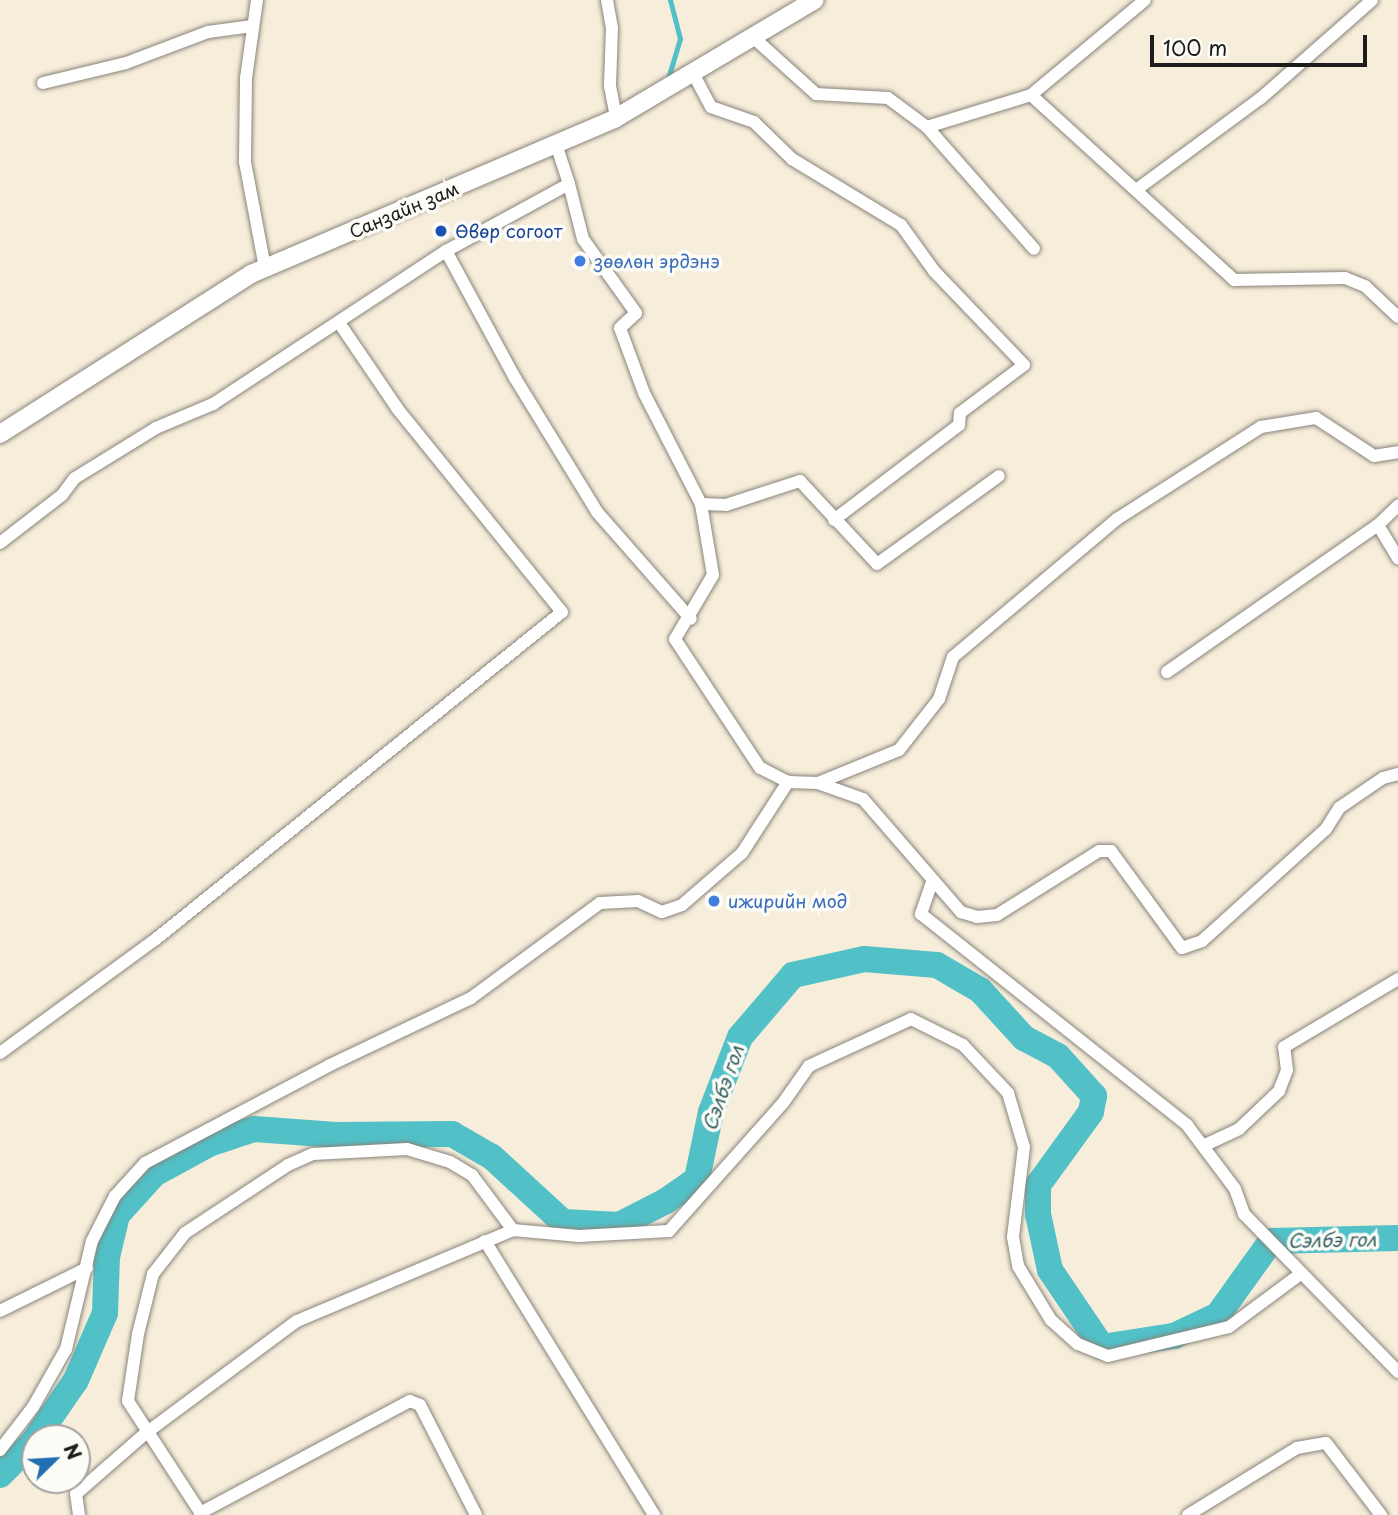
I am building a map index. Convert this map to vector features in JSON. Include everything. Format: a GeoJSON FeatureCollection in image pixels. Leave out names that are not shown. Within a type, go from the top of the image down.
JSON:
{"type":"FeatureCollection","features":[{"type":"Feature","properties":{"kind":"main road","name":"Санзайн зам"},"geometry":{"type":"LineString","coordinates":[[0,433],[265,268],[557,146],[616,118],[694,75],[815,0]]}},
{"type":"Feature","properties":{"kind":"street"},"geometry":{"type":"LineString","coordinates":[[257,0],[246,79],[245,162],[265,268]]}},
{"type":"Feature","properties":{"kind":"street"},"geometry":{"type":"LineString","coordinates":[[607,0],[612,28],[610,86],[616,118]]}},
{"type":"Feature","properties":{"kind":"street"},"geometry":{"type":"LineString","coordinates":[[927,127],[1031,95],[1144,0]]}},
{"type":"Feature","properties":{"kind":"street"},"geometry":{"type":"LineString","coordinates":[[1136,190],[1261,98],[1372,0]]}},
{"type":"Feature","properties":{"kind":"street"},"geometry":{"type":"LineString","coordinates":[[43,83],[126,63],[208,32],[253,26]]}},
{"type":"Feature","properties":{"kind":"street"},"geometry":{"type":"LineString","coordinates":[[754,38],[816,94],[888,98],[927,127],[1034,249]]}},
{"type":"Feature","properties":{"kind":"street"},"geometry":{"type":"LineString","coordinates":[[694,75],[710,107],[754,122],[792,159],[901,225],[934,271],[1024,365],[960,413],[959,425],[834,520]]}},
{"type":"Feature","properties":{"kind":"street"},"geometry":{"type":"LineString","coordinates":[[1031,95],[1234,280],[1345,278],[1365,286],[1398,317]]}},
{"type":"Feature","properties":{"kind":"street"},"geometry":{"type":"LineString","coordinates":[[557,146],[583,239],[636,313],[620,328],[644,393],[701,504],[713,575],[691,618],[675,639],[760,768],[788,782],[818,783],[863,799],[893,830],[932,882],[961,912],[977,917],[997,915],[1099,851],[1111,851],[1177,945],[1189,948],[1202,941],[1326,829],[1339,808],[1383,778],[1398,774]]}},
{"type":"Feature","properties":{"kind":"street"},"geometry":{"type":"LineString","coordinates":[[0,544],[62,495],[75,478],[156,428],[212,404],[340,324],[446,251],[569,184]]}},
{"type":"Feature","properties":{"kind":"street"},"geometry":{"type":"LineString","coordinates":[[446,251],[515,378],[597,512],[691,618]]}},
{"type":"Feature","properties":{"kind":"street"},"geometry":{"type":"LineString","coordinates":[[0,1053],[156,939],[562,612],[397,408],[340,324]]}},
{"type":"Feature","properties":{"kind":"street"},"geometry":{"type":"LineString","coordinates":[[818,783],[899,750],[939,699],[953,657],[1117,519],[1261,427],[1316,418],[1374,456],[1398,452]]}},
{"type":"Feature","properties":{"kind":"street"},"geometry":{"type":"LineString","coordinates":[[701,504],[726,505],[800,481],[877,564],[999,476]]}},
{"type":"Feature","properties":{"kind":"street"},"geometry":{"type":"LineString","coordinates":[[1167,673],[1378,525],[1398,506]]}},
{"type":"Feature","properties":{"kind":"street"},"geometry":{"type":"LineString","coordinates":[[1378,525],[1398,558]]}},
{"type":"Feature","properties":{"kind":"street"},"geometry":{"type":"LineString","coordinates":[[0,1450],[33,1408],[66,1349],[92,1241],[115,1196],[145,1163],[330,1065],[471,998],[600,902],[639,901],[662,912],[682,905],[742,853],[788,782]]}},
{"type":"Feature","properties":{"kind":"street"},"geometry":{"type":"LineString","coordinates":[[932,882],[921,914],[1187,1125],[1205,1145],[1235,1189],[1244,1214],[1296,1272],[1388,1357],[1398,1372]]}},
{"type":"Feature","properties":{"kind":"street"},"geometry":{"type":"LineString","coordinates":[[1205,1145],[1238,1129],[1279,1091],[1287,1070],[1284,1047],[1398,979]]}},
{"type":"Feature","properties":{"kind":"street"},"geometry":{"type":"LineString","coordinates":[[79,1515],[76,1494],[146,1433],[297,1321],[513,1230],[579,1236],[669,1231],[783,1103],[809,1066],[911,1019],[963,1045],[1008,1093],[1024,1147],[1013,1237],[1018,1266],[1051,1320],[1078,1344],[1108,1356],[1229,1327],[1296,1272]]}},
{"type":"Feature","properties":{"kind":"street"},"geometry":{"type":"LineString","coordinates":[[476,1515],[420,1405],[410,1401],[201,1514],[146,1433],[128,1401],[138,1334],[153,1274],[185,1233],[288,1165],[313,1154],[344,1150],[407,1149],[439,1158],[472,1175],[513,1230]]}},
{"type":"Feature","properties":{"kind":"street"},"geometry":{"type":"LineString","coordinates":[[485,1241],[654,1515]]}},
{"type":"Feature","properties":{"kind":"street"},"geometry":{"type":"LineString","coordinates":[[0,1311],[87,1268]]}},
{"type":"Feature","properties":{"kind":"street"},"geometry":{"type":"LineString","coordinates":[[1188,1515],[1297,1448],[1326,1443],[1381,1515]]}},
{"type":"Feature","properties":{"kind":"waterway"},"geometry":{"type":"LineString","coordinates":[[667,82],[680,39],[670,0]]}},
{"type":"Feature","properties":{"kind":"waterway","name":"Сэлбэ гол"},"geometry":{"type":"LineString","coordinates":[[46,1424],[76,1380],[105,1313],[107,1257],[117,1215],[154,1174],[209,1144],[254,1129],[336,1135],[452,1134],[492,1157],[563,1222],[619,1225],[666,1201],[697,1179],[711,1112],[740,1037],[793,975],[864,959],[937,965],[980,990],[1024,1038],[1058,1056],[1094,1096],[1091,1112],[1038,1185],[1038,1214],[1050,1270],[1102,1347],[1174,1336],[1218,1315],[1271,1241],[1398,1238]]}},
{"type":"Feature","properties":{"kind":"waterway","name":"Сэлбэ гол"},"geometry":{"type":"LineString","coordinates":[[0,1475],[21,1454]]}},
{"type":"Feature","properties":{"kind":"place","name":"Өвөр согоот"},"geometry":{"type":"Point","coordinates":[441,231]}},
{"type":"Feature","properties":{"kind":"place","name":"зөөлөн эрдэнэ"},"geometry":{"type":"Point","coordinates":[580,261]}},
{"type":"Feature","properties":{"kind":"place","name":"ижирийн мод"},"geometry":{"type":"Point","coordinates":[714,901]}}]}
